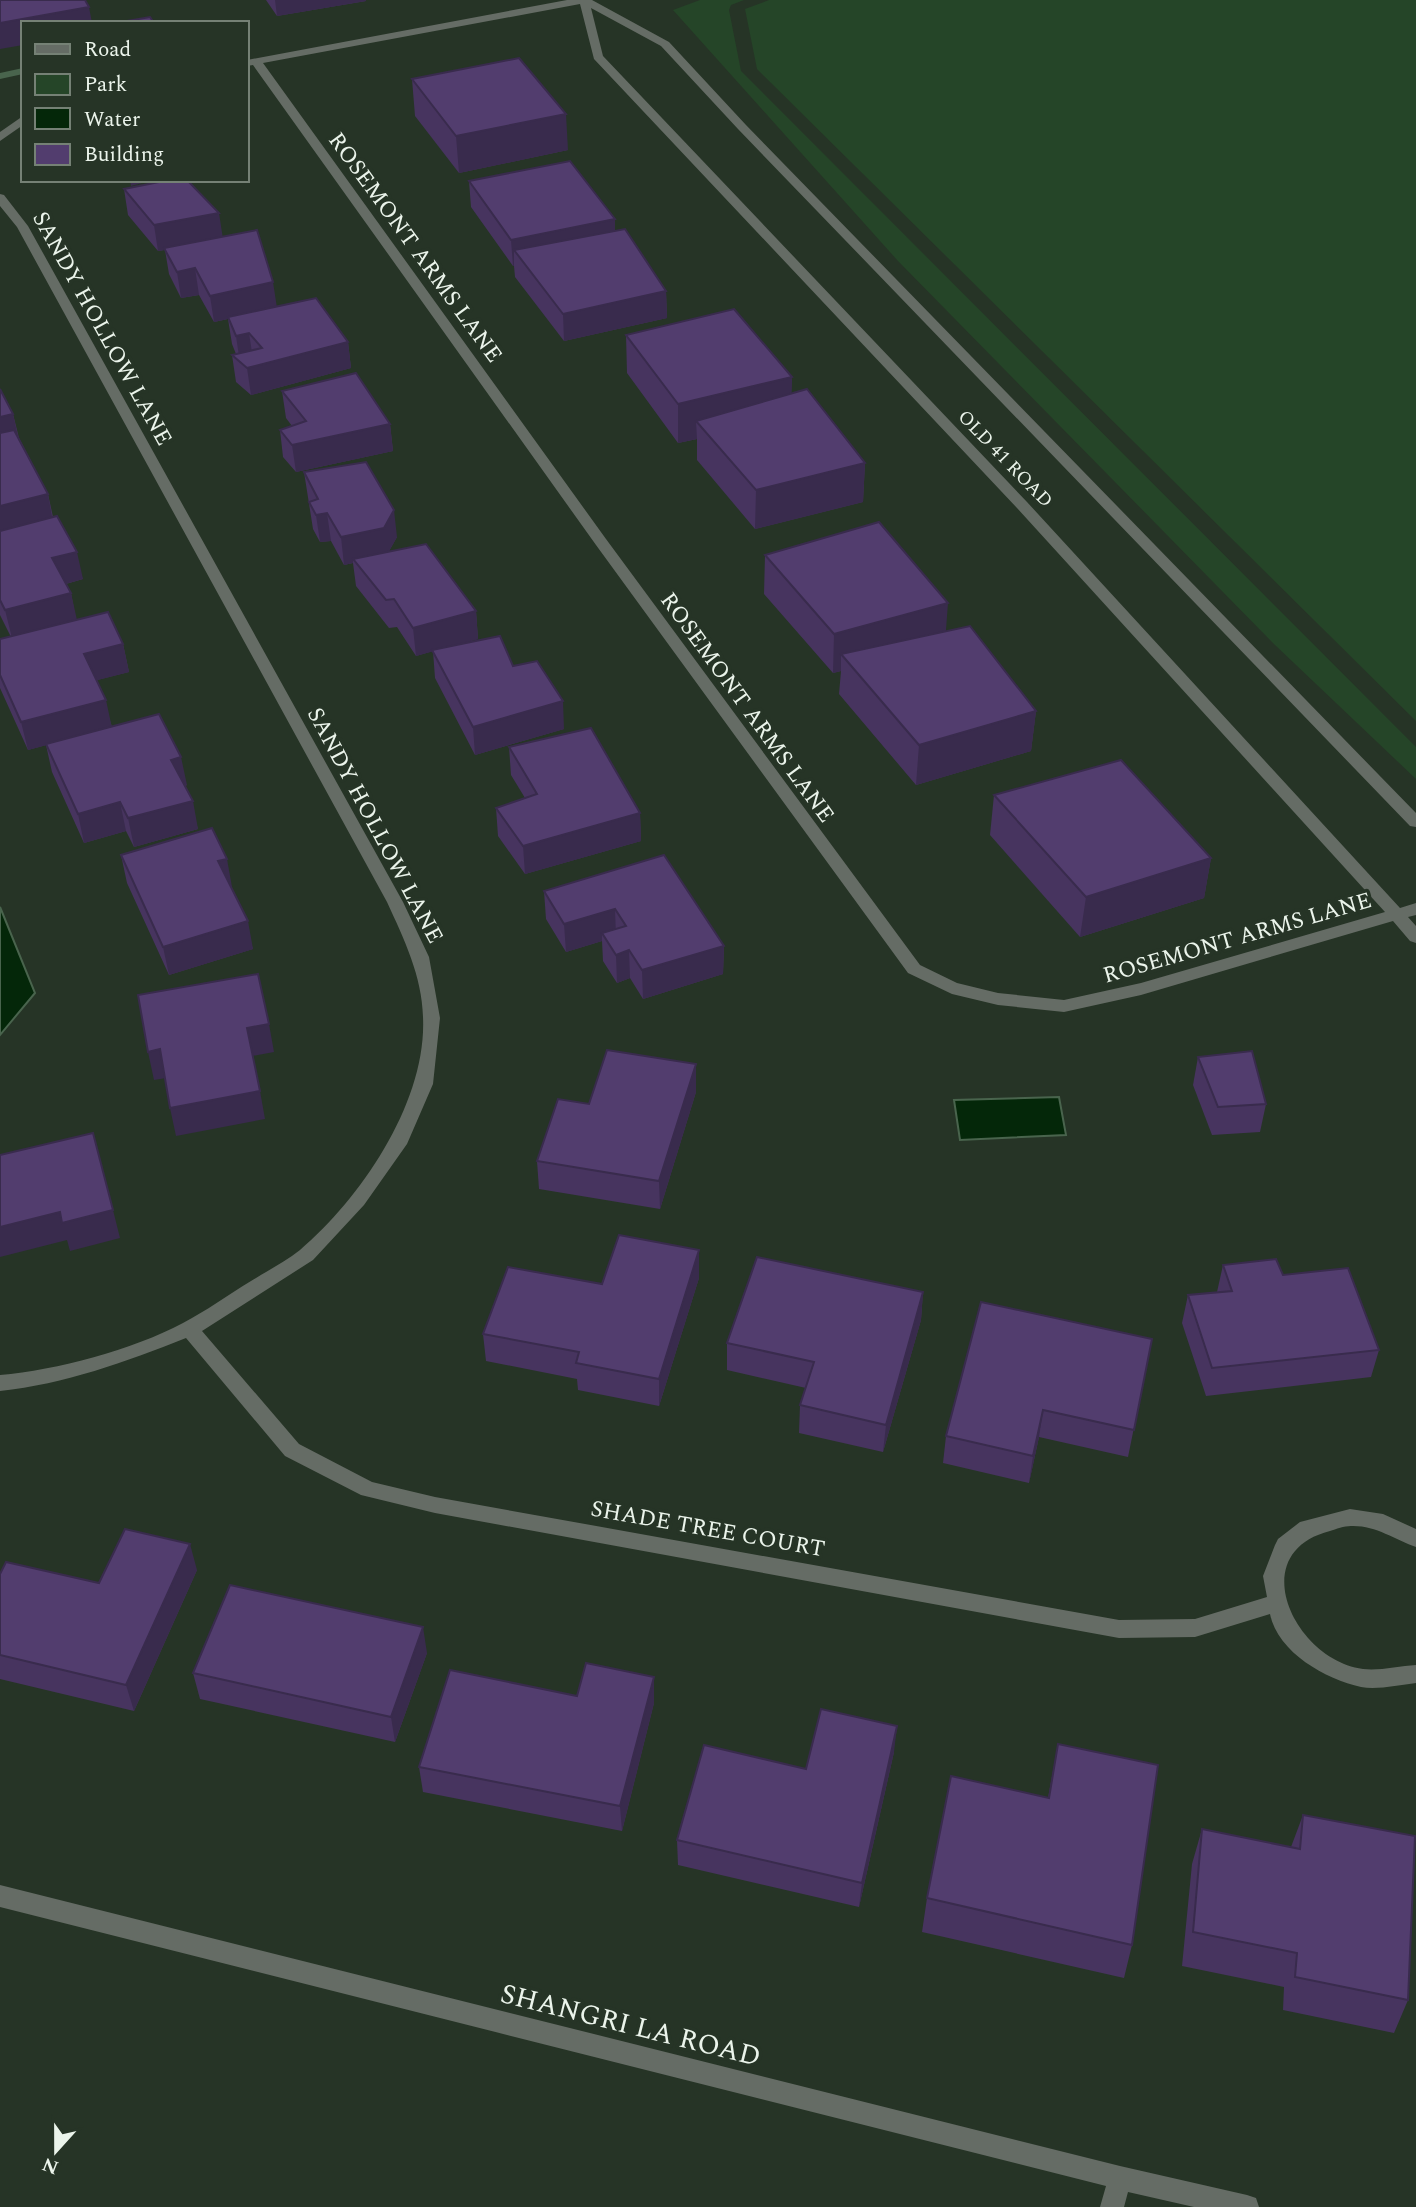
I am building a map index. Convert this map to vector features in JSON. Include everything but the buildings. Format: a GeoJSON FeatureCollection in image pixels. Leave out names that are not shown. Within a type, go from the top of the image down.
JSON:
{"type":"FeatureCollection","features":[{"type":"Feature","properties":{"kind":"street"},"geometry":{"type":"LineString","coordinates":[[251,63],[584,0]]}},
{"type":"Feature","properties":{"kind":"street","name":"OLD 41 ROAD"},"geometry":{"type":"LineString","coordinates":[[584,0],[665,44],[742,127],[1416,822]]}},
{"type":"Feature","properties":{"kind":"street","name":"OLD 41 ROAD"},"geometry":{"type":"LineString","coordinates":[[584,0],[598,57],[1032,515],[1340,850],[1416,937]]}},
{"type":"Feature","properties":{"kind":"street","name":"ROSEMONT ARMS LANE"},"geometry":{"type":"LineString","coordinates":[[251,63],[914,969],[952,988],[998,999],[1064,1006],[1141,989],[1416,909]]}},
{"type":"Feature","properties":{"kind":"street"},"geometry":{"type":"LineString","coordinates":[[0,138],[21,120]]}},
{"type":"Feature","properties":{"kind":"street","name":"SANDY HOLLOW LANE"},"geometry":{"type":"LineString","coordinates":[[0,200],[22,226],[395,902],[421,957],[432,1018],[424,1084],[398,1144],[358,1200],[306,1255],[189,1329],[112,1359],[31,1380],[0,1383]]}},
{"type":"Feature","properties":{"kind":"street","name":"SHADE TREE COURT"},"geometry":{"type":"LineString","coordinates":[[189,1329],[292,1450],[368,1489],[449,1508],[1119,1629],[1195,1628],[1278,1603]]}},
{"type":"Feature","properties":{"kind":"street"},"geometry":{"type":"LineString","coordinates":[[1416,1538],[1383,1522],[1350,1517],[1307,1528],[1285,1545],[1273,1576],[1282,1622],[1302,1647],[1330,1667],[1363,1678],[1416,1674]]}},
{"type":"Feature","properties":{"kind":"street","name":"SHANGRI LA ROAD"},"geometry":{"type":"LineString","coordinates":[[0,1896],[1119,2178],[1247,2207]]}},
{"type":"Feature","properties":{"kind":"street"},"geometry":{"type":"LineString","coordinates":[[1112,2207],[1119,2178]]}},
{"type":"Feature","properties":{"kind":"green space"},"geometry":{"type":"Polygon","coordinates":[[[700,0],[744,0],[731,5],[729,10],[741,71],[1416,747],[1416,779],[1275,645],[898,261],[673,10],[700,0]]]}},
{"type":"Feature","properties":{"kind":"green space"},"geometry":{"type":"Polygon","coordinates":[[[769,0],[1416,0],[1416,721],[757,69],[745,9],[769,0]]]}},
{"type":"Feature","properties":{"kind":"water"},"geometry":{"type":"Polygon","coordinates":[[[0,907],[35,993],[0,1035],[0,907]]]}},
{"type":"Feature","properties":{"kind":"water"},"geometry":{"type":"Polygon","coordinates":[[[1059,1097],[1066,1135],[960,1140],[954,1100],[1059,1097]]]}},
{"type":"Feature","properties":{"kind":"waterway"},"geometry":{"type":"LineString","coordinates":[[0,76],[21,71]]}}]}
